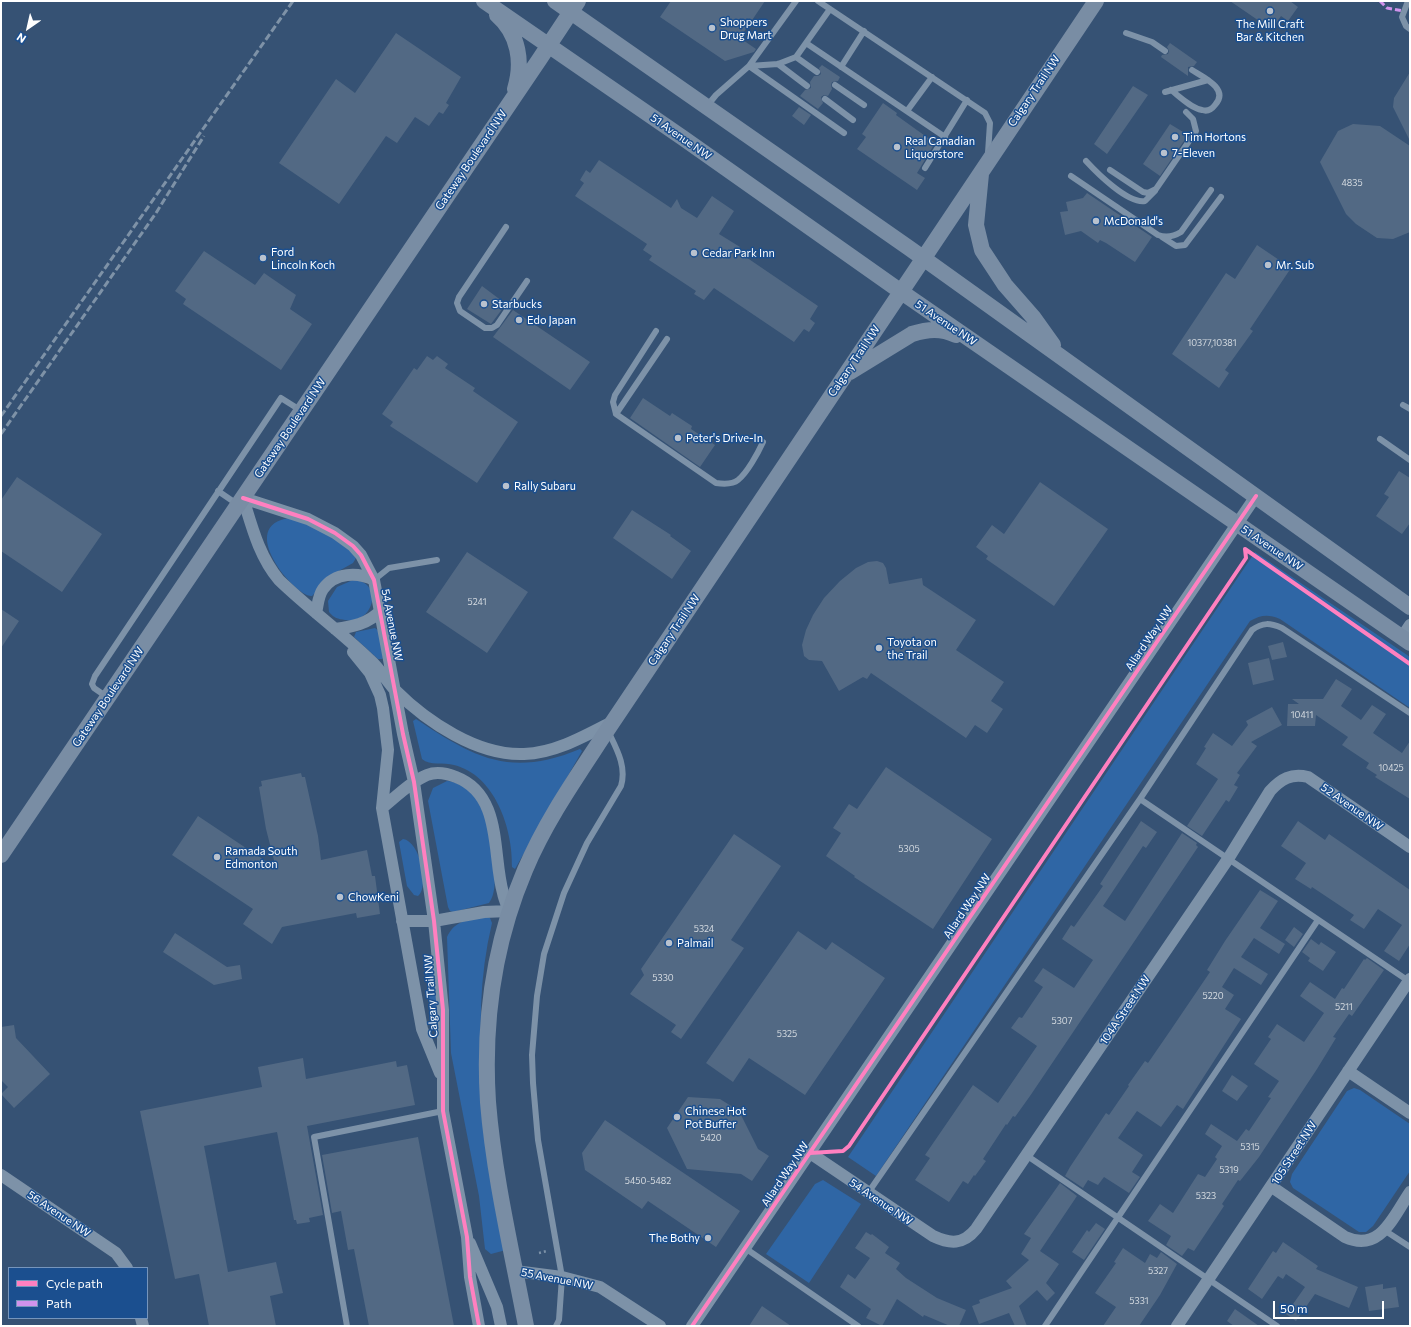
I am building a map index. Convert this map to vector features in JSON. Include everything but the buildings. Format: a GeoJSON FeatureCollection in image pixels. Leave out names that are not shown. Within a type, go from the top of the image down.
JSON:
{"type":"FeatureCollection","features":[{"type":"Feature","properties":{"kind":"main road"},"geometry":{"type":"LineString","coordinates":[[480,1],[502,19],[516,43],[520,75],[511,100]]}},
{"type":"Feature","properties":{"kind":"main road","name":"51 Avenue NW"},"geometry":{"type":"LineString","coordinates":[[484,1],[550,45],[900,291],[1237,524],[1407,635]]}},
{"type":"Feature","properties":{"kind":"main road"},"geometry":{"type":"LineString","coordinates":[[555,1],[574,6],[706,108],[1060,355],[1410,607]]}},
{"type":"Feature","properties":{"kind":"main road","name":"Calgary Trail NW"},"geometry":{"type":"LineString","coordinates":[[526,1326],[495,1155],[487,1080],[487,1051],[492,993],[498,952],[509,911],[525,870],[548,825],[611,725],[900,291],[1096,1]]}},
{"type":"Feature","properties":{"kind":"main road","name":"Gateway Boulevard NW"},"geometry":{"type":"LineString","coordinates":[[1,855],[511,100],[550,45],[574,6]]}},
{"type":"Feature","properties":{"kind":"main road"},"geometry":{"type":"LineString","coordinates":[[985,166],[976,225],[982,250],[1005,285],[1033,317],[1060,355]]}},
{"type":"Feature","properties":{"kind":"main road"},"geometry":{"type":"LineString","coordinates":[[845,375],[903,339],[922,331],[949,331],[983,348]]}},
{"type":"Feature","properties":{"kind":"street","name":"Allard Way NW"},"geometry":{"type":"LineString","coordinates":[[692,1326],[1256,496]]}},
{"type":"Feature","properties":{"kind":"street","name":"Calgary Trail NW"},"geometry":{"type":"LineString","coordinates":[[241,501],[259,548],[270,569],[289,590],[381,670],[395,690],[431,720],[457,737],[472,744],[508,753],[524,754],[555,748],[611,725]]}},
{"type":"Feature","properties":{"kind":"street","name":"54 Avenue NW"},"geometry":{"type":"LineString","coordinates":[[241,501],[308,519],[335,533],[353,546],[361,555],[374,580],[395,690]]}},
{"type":"Feature","properties":{"kind":"street"},"geometry":{"type":"LineString","coordinates":[[316,613],[323,589],[334,580],[349,574],[366,576],[374,580]]}},
{"type":"Feature","properties":{"kind":"street"},"geometry":{"type":"LineString","coordinates":[[335,629],[349,628],[364,623],[376,615],[380,610]]}},
{"type":"Feature","properties":{"kind":"street","name":"Calgary Trail NW"},"geometry":{"type":"LineString","coordinates":[[344,638],[370,673],[380,695],[388,750],[382,808],[422,1029],[442,1080]]}},
{"type":"Feature","properties":{"kind":"street","name":"Calgary Trail NW"},"geometry":{"type":"LineString","coordinates":[[395,690],[414,782],[434,921],[443,1010],[443,1111],[467,1237],[470,1278],[479,1326]]}},
{"type":"Feature","properties":{"kind":"street"},"geometry":{"type":"LineString","coordinates":[[382,808],[414,782],[428,775],[446,773],[465,780],[478,792],[493,824],[503,893],[509,911],[484,912],[434,921],[402,921]]}},
{"type":"Feature","properties":{"kind":"street","name":"52 Avenue NW"},"geometry":{"type":"LineString","coordinates":[[1292,776],[1299,775],[1314,780],[1410,847]]}},
{"type":"Feature","properties":{"kind":"street","name":"104A Street NW"},"geometry":{"type":"LineString","coordinates":[[956,1243],[971,1236],[976,1230],[1228,859],[1270,791],[1284,779],[1292,776]]}},
{"type":"Feature","properties":{"kind":"street","name":"105 Street NW"},"geometry":{"type":"LineString","coordinates":[[1177,1326],[1410,981]]}},
{"type":"Feature","properties":{"kind":"street"},"geometry":{"type":"LineString","coordinates":[[1348,1071],[1410,1113]]}},
{"type":"Feature","properties":{"kind":"street","name":"54 Avenue NW"},"geometry":{"type":"LineString","coordinates":[[810,1153],[933,1236],[949,1243],[956,1243]]}},
{"type":"Feature","properties":{"kind":"street","name":"56 Avenue NW"},"geometry":{"type":"LineString","coordinates":[[1,1175],[116,1253],[126,1267]]}},
{"type":"Feature","properties":{"kind":"street"},"geometry":{"type":"LineString","coordinates":[[1272,1187],[1345,1237],[1358,1242],[1372,1240],[1384,1230],[1410,1192]]}},
{"type":"Feature","properties":{"kind":"street","name":"Calgary Trail NW"},"geometry":{"type":"LineString","coordinates":[[467,1237],[497,1307],[500,1326]]}},
{"type":"Feature","properties":{"kind":"street","name":"55 Avenue NW"},"geometry":{"type":"LineString","coordinates":[[515,1271],[562,1277],[600,1287],[660,1326]]}},
{"type":"Feature","properties":{"kind":"lane"},"geometry":{"type":"LineString","coordinates":[[706,108],[716,95],[749,66],[796,1]]}},
{"type":"Feature","properties":{"kind":"lane"},"geometry":{"type":"LineString","coordinates":[[818,1],[967,100],[989,118],[990,123],[985,166]]}},
{"type":"Feature","properties":{"kind":"lane"},"geometry":{"type":"LineString","coordinates":[[1408,1],[1402,17],[1406,26],[1410,29]]}},
{"type":"Feature","properties":{"kind":"lane"},"geometry":{"type":"LineString","coordinates":[[749,66],[778,64],[796,57],[830,8]]}},
{"type":"Feature","properties":{"kind":"lane"},"geometry":{"type":"LineString","coordinates":[[841,67],[864,31]]}},
{"type":"Feature","properties":{"kind":"lane"},"geometry":{"type":"LineString","coordinates":[[1126,33],[1152,42],[1165,51]]}},
{"type":"Feature","properties":{"kind":"lane"},"geometry":{"type":"LineString","coordinates":[[806,43],[945,137]]}},
{"type":"Feature","properties":{"kind":"lane"},"geometry":{"type":"LineString","coordinates":[[796,57],[817,72]]}},
{"type":"Feature","properties":{"kind":"lane"},"geometry":{"type":"LineString","coordinates":[[778,64],[807,86]]}},
{"type":"Feature","properties":{"kind":"lane"},"geometry":{"type":"LineString","coordinates":[[749,66],[844,133]]}},
{"type":"Feature","properties":{"kind":"lane"},"geometry":{"type":"LineString","coordinates":[[1192,70],[1208,80],[1216,86],[1220,96],[1218,102],[1208,110],[1200,110],[1168,91],[1208,80]]}},
{"type":"Feature","properties":{"kind":"lane"},"geometry":{"type":"LineString","coordinates":[[907,111],[932,77]]}},
{"type":"Feature","properties":{"kind":"lane"},"geometry":{"type":"LineString","coordinates":[[835,85],[864,105]]}},
{"type":"Feature","properties":{"kind":"lane"},"geometry":{"type":"LineString","coordinates":[[825,99],[853,120]]}},
{"type":"Feature","properties":{"kind":"lane"},"geometry":{"type":"LineString","coordinates":[[925,168],[967,100]]}},
{"type":"Feature","properties":{"kind":"lane"},"geometry":{"type":"LineString","coordinates":[[1086,161],[1098,176],[1136,201],[1146,201],[1156,190],[1196,131],[1193,119],[1186,112]]}},
{"type":"Feature","properties":{"kind":"lane"},"geometry":{"type":"LineString","coordinates":[[1110,170],[1143,192],[1148,193],[1156,190]]}},
{"type":"Feature","properties":{"kind":"lane"},"geometry":{"type":"LineString","coordinates":[[1071,176],[1176,246],[1185,245],[1221,197]]}},
{"type":"Feature","properties":{"kind":"lane"},"geometry":{"type":"LineString","coordinates":[[1158,235],[1171,237],[1181,232],[1211,190]]}},
{"type":"Feature","properties":{"kind":"lane"},"geometry":{"type":"LineString","coordinates":[[506,227],[459,297],[457,303],[460,311],[485,328],[492,328],[497,325],[526,281]]}},
{"type":"Feature","properties":{"kind":"lane"},"geometry":{"type":"LineString","coordinates":[[656,331],[615,395],[612,402],[616,414],[716,483],[731,484],[738,480],[758,453],[763,442]]}},
{"type":"Feature","properties":{"kind":"lane"},"geometry":{"type":"LineString","coordinates":[[616,414],[667,339]]}},
{"type":"Feature","properties":{"kind":"lane"},"geometry":{"type":"LineString","coordinates":[[108,697],[94,688],[92,684],[95,676],[280,398],[302,411]]}},
{"type":"Feature","properties":{"kind":"lane"},"geometry":{"type":"LineString","coordinates":[[1403,405],[1410,409]]}},
{"type":"Feature","properties":{"kind":"lane"},"geometry":{"type":"LineString","coordinates":[[1380,439],[1410,460]]}},
{"type":"Feature","properties":{"kind":"lane"},"geometry":{"type":"LineString","coordinates":[[218,491],[241,501]]}},
{"type":"Feature","properties":{"kind":"lane"},"geometry":{"type":"LineString","coordinates":[[374,580],[389,568],[437,560]]}},
{"type":"Feature","properties":{"kind":"lane"},"geometry":{"type":"LineString","coordinates":[[868,1193],[1140,798],[1252,630],[1260,624],[1271,623],[1282,628],[1410,713]]}},
{"type":"Feature","properties":{"kind":"lane"},"geometry":{"type":"LineString","coordinates":[[556,1326],[559,1320],[562,1277],[535,1114],[533,1083],[534,1027],[537,996],[544,954],[562,899],[587,843],[621,786],[624,777],[611,725]]}},
{"type":"Feature","properties":{"kind":"lane"},"geometry":{"type":"LineString","coordinates":[[1140,798],[1410,981]]}},
{"type":"Feature","properties":{"kind":"lane"},"geometry":{"type":"LineString","coordinates":[[1045,1326],[1318,920]]}},
{"type":"Feature","properties":{"kind":"lane"},"geometry":{"type":"LineString","coordinates":[[347,1326],[314,1137],[443,1111]]}},
{"type":"Feature","properties":{"kind":"lane"},"geometry":{"type":"LineString","coordinates":[[1026,1155],[1277,1326]]}},
{"type":"Feature","properties":{"kind":"lane"},"geometry":{"type":"LineString","coordinates":[[1384,1230],[1410,1247]]}},
{"type":"Feature","properties":{"kind":"lane"},"geometry":{"type":"LineString","coordinates":[[745,1248],[858,1326]]}},
{"type":"Feature","properties":{"kind":"path"},"geometry":{"type":"LineString","coordinates":[[539,1253],[547,1251]]}},
{"type":"Feature","properties":{"kind":"shaded area"},"geometry":{"type":"Polygon","coordinates":[[[290,518],[296,519],[344,543],[356,558],[353,563],[337,572],[312,596],[304,594],[283,574],[274,560],[268,546],[268,533],[274,523],[290,518]]]}},
{"type":"Feature","properties":{"kind":"shaded area"},"geometry":{"type":"Polygon","coordinates":[[[1255,552],[1410,657],[1410,708],[1280,619],[1272,616],[1265,616],[1258,617],[1250,621],[876,1176],[848,1157],[1255,552]]]}},
{"type":"Feature","properties":{"kind":"shaded area"},"geometry":{"type":"Polygon","coordinates":[[[353,580],[363,582],[369,587],[372,594],[372,602],[369,610],[363,616],[355,620],[336,618],[329,612],[328,601],[337,587],[353,580]]]}},
{"type":"Feature","properties":{"kind":"shaded area"},"geometry":{"type":"Polygon","coordinates":[[[375,628],[380,632],[382,659],[378,659],[354,637],[356,632],[375,628]]]}},
{"type":"Feature","properties":{"kind":"shaded area"},"geometry":{"type":"Polygon","coordinates":[[[416,719],[457,744],[494,760],[513,763],[533,762],[555,758],[580,749],[582,751],[515,869],[512,867],[509,836],[505,821],[491,792],[480,780],[468,771],[454,765],[433,763],[422,759],[413,721],[416,719]]]}},
{"type":"Feature","properties":{"kind":"shaded area"},"geometry":{"type":"Polygon","coordinates":[[[447,781],[457,783],[471,792],[480,805],[488,826],[494,855],[495,870],[493,895],[489,903],[453,912],[450,911],[448,907],[428,801],[433,788],[447,781]]]}},
{"type":"Feature","properties":{"kind":"shaded area"},"geometry":{"type":"Polygon","coordinates":[[[403,839],[414,847],[421,865],[423,884],[418,896],[414,895],[407,886],[399,842],[403,839]]]}},
{"type":"Feature","properties":{"kind":"shaded area"},"geometry":{"type":"Polygon","coordinates":[[[485,916],[490,918],[492,923],[485,963],[481,1004],[481,1045],[488,1128],[506,1250],[491,1254],[485,1249],[479,1196],[451,1053],[447,937],[450,931],[458,924],[485,916]]]}},
{"type":"Feature","properties":{"kind":"shaded area"},"geometry":{"type":"Polygon","coordinates":[[[426,959],[433,961],[435,970],[437,1021],[435,1023],[432,1020],[424,963],[426,959]]]}},
{"type":"Feature","properties":{"kind":"shaded area"},"geometry":{"type":"Polygon","coordinates":[[[1354,1088],[1360,1090],[1410,1124],[1410,1171],[1373,1226],[1366,1232],[1359,1232],[1293,1188],[1290,1182],[1292,1174],[1347,1091],[1354,1088]]]}},
{"type":"Feature","properties":{"kind":"shaded area"},"geometry":{"type":"Polygon","coordinates":[[[823,1180],[861,1204],[809,1283],[766,1254],[815,1184],[823,1180]]]}},
{"type":"Feature","properties":{"kind":"railway"},"geometry":{"type":"LineString","coordinates":[[1,416],[293,1]]}},
{"type":"Feature","properties":{"kind":"railway"},"geometry":{"type":"LineString","coordinates":[[1,434],[156,213],[204,136]]}},
{"type":"Feature","properties":{"kind":"marked path"},"geometry":{"type":"LineString","coordinates":[[1380,1],[1387,8],[1403,11]]}},
{"type":"Feature","properties":{"kind":"cycle path"},"geometry":{"type":"LineString","coordinates":[[692,1326],[1256,496]]}},
{"type":"Feature","properties":{"kind":"cycle path"},"geometry":{"type":"LineString","coordinates":[[243,498],[308,519],[335,533],[353,546],[361,555],[374,580],[403,734],[414,782],[434,921],[443,1010],[443,1111],[467,1237],[470,1277],[479,1326]]}},
{"type":"Feature","properties":{"kind":"cycle path"},"geometry":{"type":"LineString","coordinates":[[810,1153],[843,1151],[849,1146],[1246,558],[1245,549],[1410,664]]}},
{"type":"Feature","properties":{"kind":"place","name":"The Mill Craft Bar & Kitchen"},"geometry":{"type":"Point","coordinates":[1270,11]}},
{"type":"Feature","properties":{"kind":"place","name":"Shoppers Drug Mart"},"geometry":{"type":"Point","coordinates":[712,28]}},
{"type":"Feature","properties":{"kind":"place","name":"Tim Hortons"},"geometry":{"type":"Point","coordinates":[1175,137]}},
{"type":"Feature","properties":{"kind":"place","name":"Real Canadian Liquorstore"},"geometry":{"type":"Point","coordinates":[897,147]}},
{"type":"Feature","properties":{"kind":"place","name":"7-Eleven"},"geometry":{"type":"Point","coordinates":[1164,153]}},
{"type":"Feature","properties":{"kind":"place","name":"McDonald's"},"geometry":{"type":"Point","coordinates":[1096,221]}},
{"type":"Feature","properties":{"kind":"place","name":"Cedar Park Inn"},"geometry":{"type":"Point","coordinates":[694,253]}},
{"type":"Feature","properties":{"kind":"place","name":"Ford Lincoln Koch"},"geometry":{"type":"Point","coordinates":[263,258]}},
{"type":"Feature","properties":{"kind":"place","name":"Mr. Sub"},"geometry":{"type":"Point","coordinates":[1268,265]}},
{"type":"Feature","properties":{"kind":"place","name":"Starbucks"},"geometry":{"type":"Point","coordinates":[484,304]}},
{"type":"Feature","properties":{"kind":"place","name":"Edo Japan"},"geometry":{"type":"Point","coordinates":[519,320]}},
{"type":"Feature","properties":{"kind":"place","name":"Peter's Drive-In"},"geometry":{"type":"Point","coordinates":[678,438]}},
{"type":"Feature","properties":{"kind":"place","name":"Rally Subaru"},"geometry":{"type":"Point","coordinates":[506,486]}},
{"type":"Feature","properties":{"kind":"place","name":"Toyota on the Trail"},"geometry":{"type":"Point","coordinates":[879,648]}},
{"type":"Feature","properties":{"kind":"place","name":"Ramada South Edmonton"},"geometry":{"type":"Point","coordinates":[217,857]}},
{"type":"Feature","properties":{"kind":"place","name":"ChowKeni"},"geometry":{"type":"Point","coordinates":[340,897]}},
{"type":"Feature","properties":{"kind":"place","name":"Palmail"},"geometry":{"type":"Point","coordinates":[669,943]}},
{"type":"Feature","properties":{"kind":"place","name":"Chinese Hot Pot Buffer"},"geometry":{"type":"Point","coordinates":[677,1117]}},
{"type":"Feature","properties":{"kind":"place","name":"The Bothy"},"geometry":{"type":"Point","coordinates":[708,1238]}}]}
